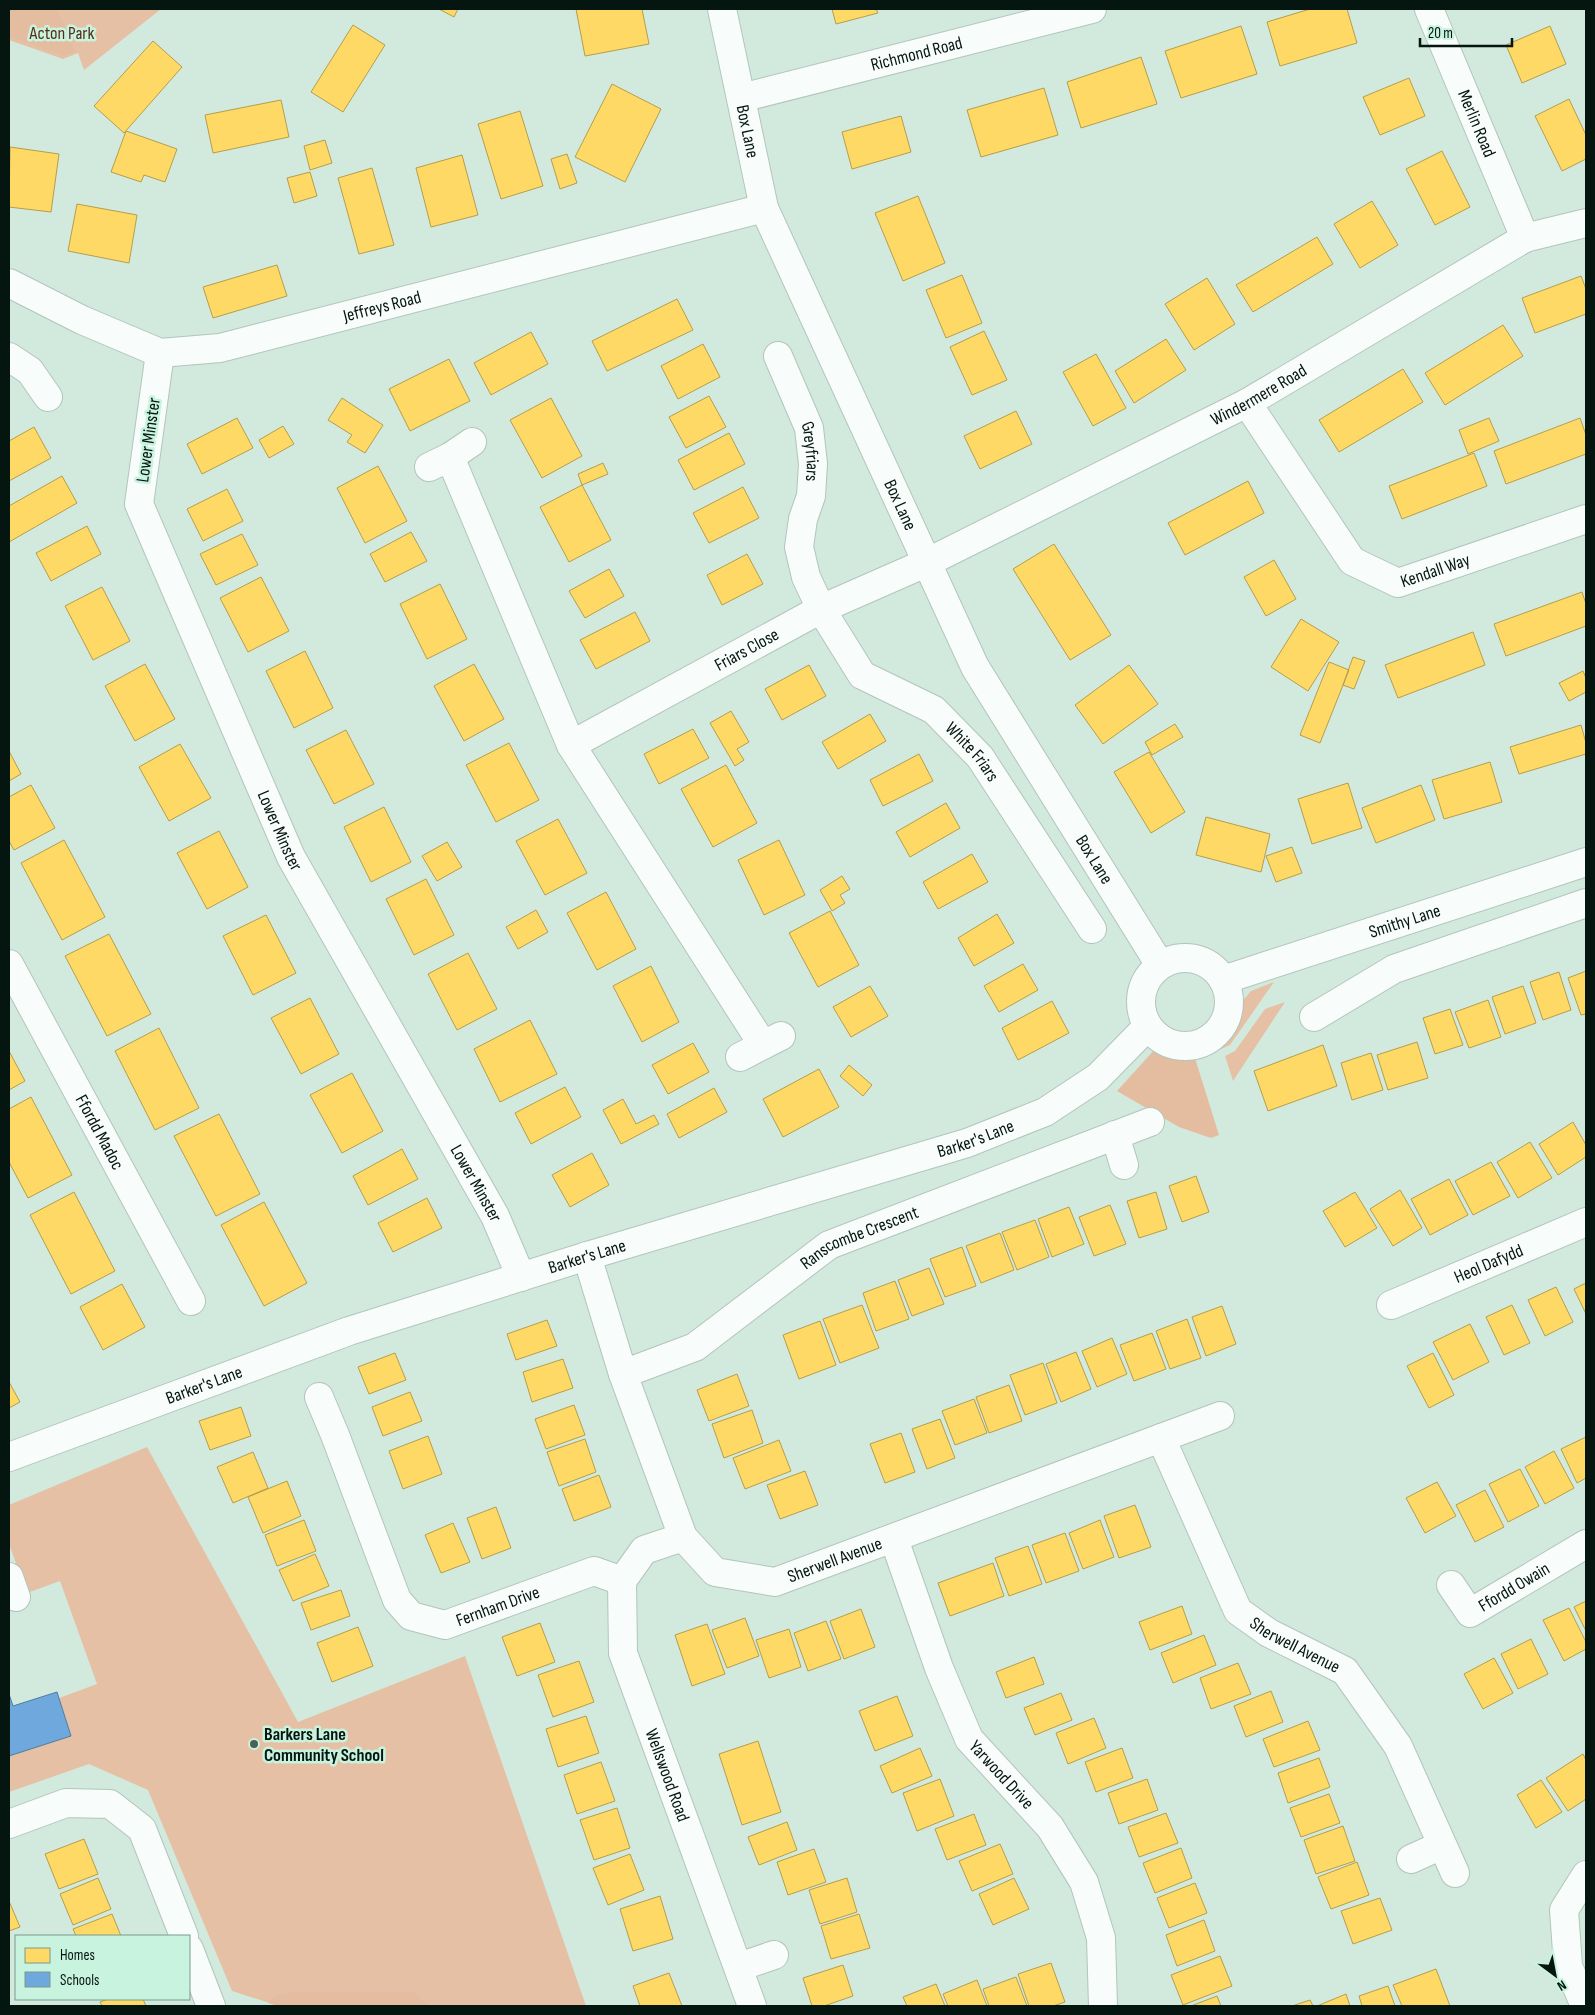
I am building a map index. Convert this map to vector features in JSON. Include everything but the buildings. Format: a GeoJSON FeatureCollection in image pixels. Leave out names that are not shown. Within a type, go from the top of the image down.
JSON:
{"type":"FeatureCollection","features":[{"type":"Feature","properties":{"kind":"street","name":"Box Lane"},"geometry":{"type":"LineString","coordinates":[[722,9],[764,208],[975,667],[1160,965]]}},
{"type":"Feature","properties":{"kind":"street","name":"Richmond Road"},"geometry":{"type":"LineString","coordinates":[[741,98],[1090,9]]}},
{"type":"Feature","properties":{"kind":"street","name":"Merlin Road"},"geometry":{"type":"LineString","coordinates":[[1429,9],[1526,238]]}},
{"type":"Feature","properties":{"kind":"street","name":"Jeffreys Road"},"geometry":{"type":"LineString","coordinates":[[9,283],[82,320],[160,352],[220,348],[764,208]]}},
{"type":"Feature","properties":{"kind":"street","name":"Windermere Road"},"geometry":{"type":"LineString","coordinates":[[928,562],[1247,403],[1526,238],[1586,223]]}},
{"type":"Feature","properties":{"kind":"street","name":"Lower Minster"},"geometry":{"type":"LineString","coordinates":[[160,352],[139,504],[291,857],[495,1216],[521,1277]]}},
{"type":"Feature","properties":{"kind":"street","name":"Greyfriars"},"geometry":{"type":"LineString","coordinates":[[778,356],[809,428],[813,464],[811,496],[803,519],[799,547],[806,577],[821,609]]}},
{"type":"Feature","properties":{"kind":"street"},"geometry":{"type":"LineString","coordinates":[[9,357],[30,371],[48,397]]}},
{"type":"Feature","properties":{"kind":"street","name":"Kendall Way"},"geometry":{"type":"LineString","coordinates":[[1247,403],[1352,561],[1398,583],[1586,519]]}},
{"type":"Feature","properties":{"kind":"street"},"geometry":{"type":"LineString","coordinates":[[472,442],[440,462],[570,745],[762,1046]]}},
{"type":"Feature","properties":{"kind":"street","name":"Friars Close"},"geometry":{"type":"LineString","coordinates":[[570,745],[821,609],[928,562]]}},
{"type":"Feature","properties":{"kind":"street","name":"White Friars"},"geometry":{"type":"LineString","coordinates":[[821,609],[862,676],[934,710],[980,757],[1092,929]]}},
{"type":"Feature","properties":{"kind":"street","name":"Smithy Lane"},"geometry":{"type":"LineString","coordinates":[[1223,980],[1586,862]]}},
{"type":"Feature","properties":{"kind":"street"},"geometry":{"type":"LineString","coordinates":[[1314,1016],[1394,969],[1586,903]]}},
{"type":"Feature","properties":{"kind":"street"},"geometry":{"type":"LineString","coordinates":[[1188,957],[1202,961],[1214,969],[1223,980],[1228,992],[1229,1005],[1220,1029],[1211,1038],[1200,1044],[1185,1047],[1170,1044],[1157,1038],[1147,1027],[1142,1014],[1140,1000],[1143,987],[1150,974],[1160,965],[1173,959],[1188,957]]}},
{"type":"Feature","properties":{"kind":"street","name":"Ffordd Madoc"},"geometry":{"type":"LineString","coordinates":[[9,964],[191,1301]]}},
{"type":"Feature","properties":{"kind":"street","name":"Barker's Lane"},"geometry":{"type":"LineString","coordinates":[[9,1457],[349,1330],[587,1256],[967,1143],[1044,1112],[1098,1077],[1147,1027]]}},
{"type":"Feature","properties":{"kind":"street","name":"Ranscombe Crescent"},"geometry":{"type":"LineString","coordinates":[[623,1374],[695,1346],[829,1245],[1150,1122]]}},
{"type":"Feature","properties":{"kind":"street"},"geometry":{"type":"LineString","coordinates":[[1115,1135],[1124,1165]]}},
{"type":"Feature","properties":{"kind":"street","name":"Heol Dafydd"},"geometry":{"type":"LineString","coordinates":[[1390,1305],[1586,1222]]}},
{"type":"Feature","properties":{"kind":"street","name":"Sherwell Avenue"},"geometry":{"type":"LineString","coordinates":[[587,1256],[623,1374],[683,1536],[715,1572],[775,1582],[1220,1416]]}},
{"type":"Feature","properties":{"kind":"street","name":"Fernham Drive"},"geometry":{"type":"LineString","coordinates":[[319,1397],[397,1600],[411,1616],[445,1625],[594,1571],[622,1581]]}},
{"type":"Feature","properties":{"kind":"street","name":"Sherwell Avenue"},"geometry":{"type":"LineString","coordinates":[[1161,1438],[1238,1610],[1269,1633],[1345,1671],[1398,1746],[1455,1873]]}},
{"type":"Feature","properties":{"kind":"street"},"geometry":{"type":"LineString","coordinates":[[622,1581],[644,1550],[683,1536]]}},
{"type":"Feature","properties":{"kind":"street","name":"Yarwood Drive"},"geometry":{"type":"LineString","coordinates":[[894,1538],[939,1668],[969,1739],[1050,1827],[1084,1882],[1101,1938],[1103,2006]]}},
{"type":"Feature","properties":{"kind":"street","name":"Ffordd Owain"},"geometry":{"type":"LineString","coordinates":[[1451,1585],[1470,1612],[1586,1544]]}},
{"type":"Feature","properties":{"kind":"street","name":"Wellswood Road"},"geometry":{"type":"LineString","coordinates":[[622,1581],[623,1653],[752,2006]]}},
{"type":"Feature","properties":{"kind":"street"},"geometry":{"type":"LineString","coordinates":[[9,1824],[66,1803],[110,1804],[142,1829],[184,1935]]}},
{"type":"Feature","properties":{"kind":"street"},"geometry":{"type":"LineString","coordinates":[[1411,1859],[1442,1845]]}},
{"type":"Feature","properties":{"kind":"street"},"geometry":{"type":"LineString","coordinates":[[1585,2006],[1568,1966],[1564,1910],[1586,1875]]}},
{"type":"Feature","properties":{"kind":"street"},"geometry":{"type":"LineString","coordinates":[[190,1952],[211,2006]]}},
{"type":"Feature","properties":{"kind":"street"},"geometry":{"type":"LineString","coordinates":[[739,1967],[774,1954]]}},
{"type":"Feature","properties":{"kind":"green space","name":"Acton Park"},"geometry":{"type":"Polygon","coordinates":[[[9,9],[161,9],[84,70],[78,53],[63,59],[9,40],[9,9]]]}},
{"type":"Feature","properties":{"kind":"green space"},"geometry":{"type":"Polygon","coordinates":[[[9,9],[57,9],[75,52],[63,56],[9,36],[9,9]]]}},
{"type":"Feature","properties":{"kind":"green space"},"geometry":{"type":"Polygon","coordinates":[[[1274,982],[1230,1045],[1212,1053],[1210,1045],[1223,1033],[1234,1011],[1251,991],[1274,982]]]}},
{"type":"Feature","properties":{"kind":"green space"},"geometry":{"type":"Polygon","coordinates":[[[1285,1002],[1233,1081],[1225,1056],[1235,1051],[1265,1009],[1285,1002]]]}},
{"type":"Feature","properties":{"kind":"green space"},"geometry":{"type":"Polygon","coordinates":[[[1156,1048],[1171,1057],[1194,1055],[1219,1135],[1211,1138],[1179,1127],[1117,1091],[1156,1048]]]}},
{"type":"Feature","properties":{"kind":"green space","name":"Barkers Lane Community School"},"geometry":{"type":"Polygon","coordinates":[[[147,1447],[298,1722],[465,1656],[586,2006],[279,2006],[232,1991],[148,1790],[89,1764],[9,1792],[9,1756],[71,1736],[59,1698],[97,1684],[60,1581],[27,1593],[9,1544],[9,1505],[147,1447]]]}},
{"type":"Feature","properties":{"kind":"green space"},"geometry":{"type":"Polygon","coordinates":[[[293,1992],[414,1992],[429,2006],[279,2006],[268,2003],[278,1995],[293,1992]]]}},
{"type":"Feature","properties":{"kind":"place","name":"Barkers Lane Community School"},"geometry":{"type":"Point","coordinates":[254,1744]}}]}
